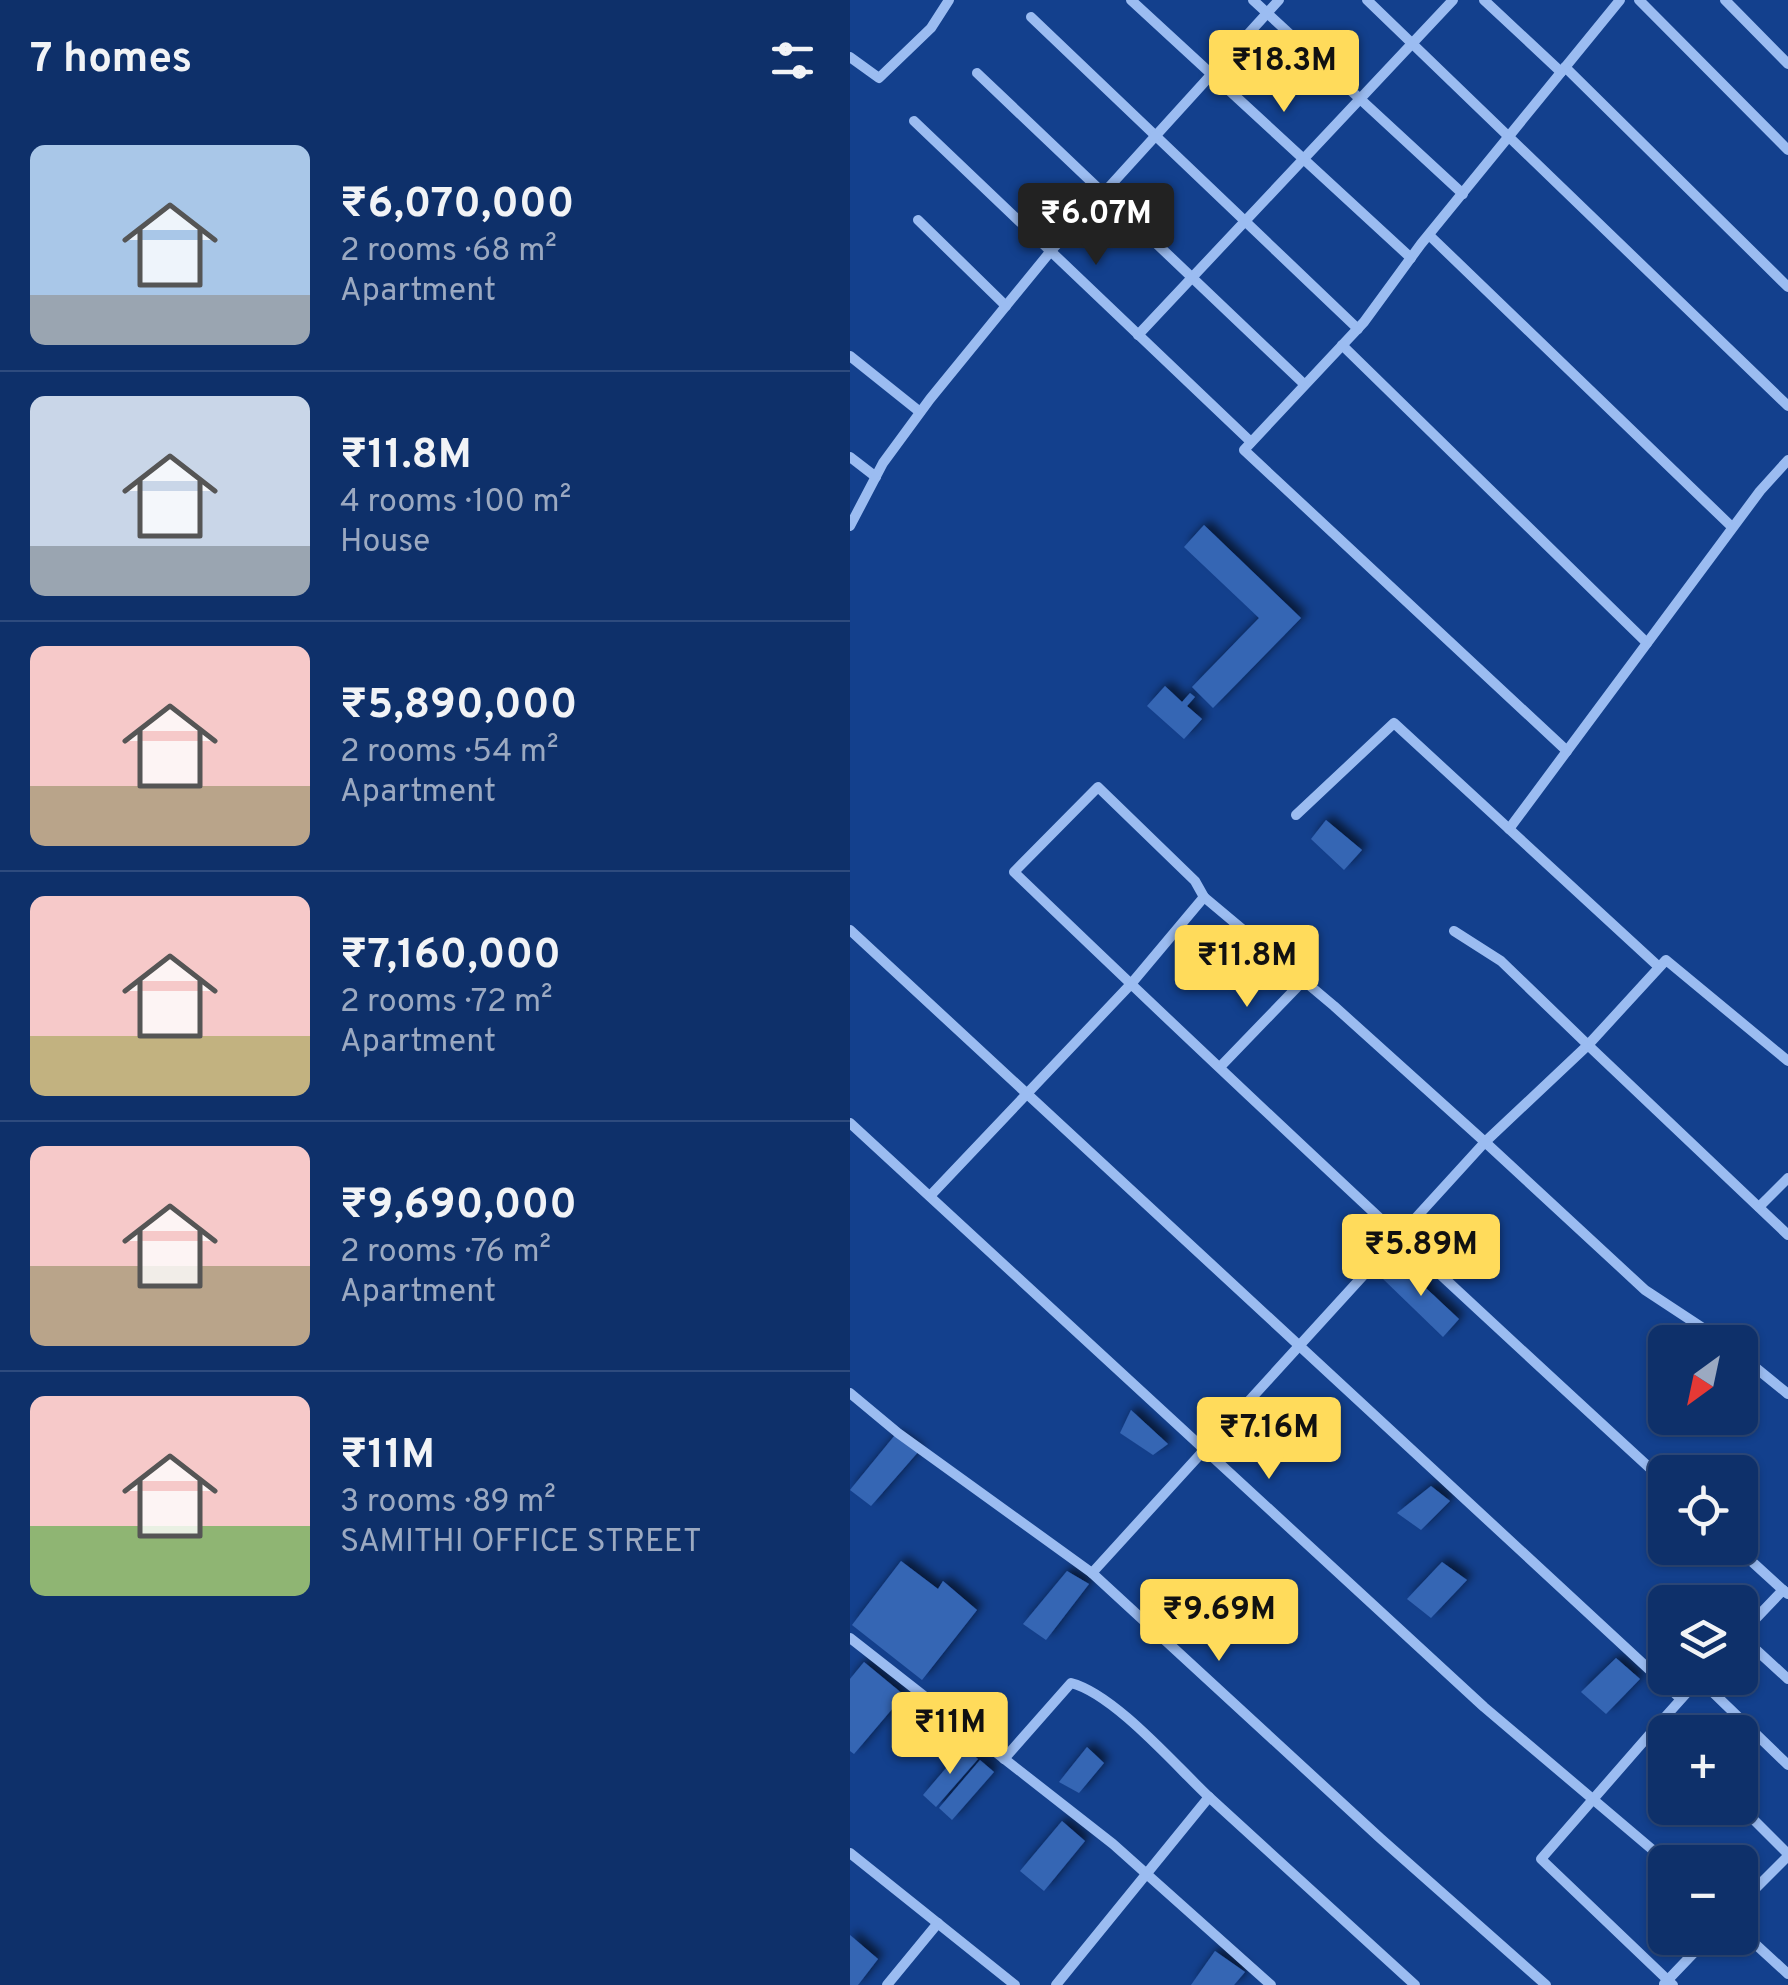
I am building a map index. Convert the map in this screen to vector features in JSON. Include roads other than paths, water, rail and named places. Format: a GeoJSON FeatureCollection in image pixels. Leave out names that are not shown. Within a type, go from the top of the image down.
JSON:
{"type":"FeatureCollection","features":[{"type":"Feature","properties":{"kind":"street"},"geometry":{"type":"LineString","coordinates":[[850,56],[879,78],[931,28],[950,0]]}},
{"type":"Feature","properties":{"kind":"street"},"geometry":{"type":"LineString","coordinates":[[1131,0],[1300,160],[1411,258]]}},
{"type":"Feature","properties":{"kind":"street"},"geometry":{"type":"LineString","coordinates":[[1252,0],[1462,194]]}},
{"type":"Feature","properties":{"kind":"street"},"geometry":{"type":"LineString","coordinates":[[850,526],[876,477],[920,412],[1050,252],[1279,0]]}},
{"type":"Feature","properties":{"kind":"street"},"geometry":{"type":"LineString","coordinates":[[1367,0],[1788,406]]}},
{"type":"Feature","properties":{"kind":"street"},"geometry":{"type":"LineString","coordinates":[[1138,335],[1453,0]]}},
{"type":"Feature","properties":{"kind":"street"},"geometry":{"type":"LineString","coordinates":[[1484,0],[1563,70],[1788,287]]}},
{"type":"Feature","properties":{"kind":"street"},"geometry":{"type":"LineString","coordinates":[[1567,751],[1244,450],[1358,328],[1620,0]]}},
{"type":"Feature","properties":{"kind":"street"},"geometry":{"type":"LineString","coordinates":[[1640,0],[1788,150]]}},
{"type":"Feature","properties":{"kind":"street"},"geometry":{"type":"LineString","coordinates":[[1726,0],[1788,64]]}},
{"type":"Feature","properties":{"kind":"street"},"geometry":{"type":"LineString","coordinates":[[1031,17],[1358,328]]}},
{"type":"Feature","properties":{"kind":"street"},"geometry":{"type":"LineString","coordinates":[[976,73],[1304,384]]}},
{"type":"Feature","properties":{"kind":"street"},"geometry":{"type":"LineString","coordinates":[[914,121],[1251,442]]}},
{"type":"Feature","properties":{"kind":"street"},"geometry":{"type":"LineString","coordinates":[[918,220],[1006,306]]}},
{"type":"Feature","properties":{"kind":"street"},"geometry":{"type":"LineString","coordinates":[[1429,235],[1732,527]]}},
{"type":"Feature","properties":{"kind":"street"},"geometry":{"type":"LineString","coordinates":[[1342,345],[1647,643]]}},
{"type":"Feature","properties":{"kind":"street"},"geometry":{"type":"LineString","coordinates":[[850,356],[920,412]]}},
{"type":"Feature","properties":{"kind":"street"},"geometry":{"type":"LineString","coordinates":[[850,457],[876,477]]}},
{"type":"Feature","properties":{"kind":"street"},"geometry":{"type":"LineString","coordinates":[[1509,829],[1732,527],[1788,460]]}},
{"type":"Feature","properties":{"kind":"street"},"geometry":{"type":"LineString","coordinates":[[1296,815],[1394,723],[1659,967]]}},
{"type":"Feature","properties":{"kind":"street"},"geometry":{"type":"LineString","coordinates":[[1648,1466],[1397,1236],[1014,872],[1098,788],[1195,881],[1204,898],[1485,1142],[1644,1290],[1698,1325]]}},
{"type":"Feature","properties":{"kind":"street"},"geometry":{"type":"LineString","coordinates":[[930,1196],[1130,984],[1204,898]]}},
{"type":"Feature","properties":{"kind":"street"},"geometry":{"type":"LineString","coordinates":[[850,930],[1680,1698]]}},
{"type":"Feature","properties":{"kind":"street"},"geometry":{"type":"LineString","coordinates":[[1454,930],[1501,961],[1788,1234]]}},
{"type":"Feature","properties":{"kind":"street"},"geometry":{"type":"LineString","coordinates":[[1092,1574],[1397,1236],[1666,960],[1788,1061]]}},
{"type":"Feature","properties":{"kind":"street"},"geometry":{"type":"LineString","coordinates":[[1220,1066],[1303,981]]}},
{"type":"Feature","properties":{"kind":"street"},"geometry":{"type":"LineString","coordinates":[[850,1124],[1484,1706],[1648,1845]]}},
{"type":"Feature","properties":{"kind":"street"},"geometry":{"type":"LineString","coordinates":[[1760,1207],[1788,1178]]}},
{"type":"Feature","properties":{"kind":"street"},"geometry":{"type":"LineString","coordinates":[[1758,1370],[1788,1394]]}},
{"type":"Feature","properties":{"kind":"street"},"geometry":{"type":"LineString","coordinates":[[852,1399],[1092,1574],[1546,1985]]}},
{"type":"Feature","properties":{"kind":"street"},"geometry":{"type":"LineString","coordinates":[[1756,1565],[1786,1592],[1758,1618]]}},
{"type":"Feature","properties":{"kind":"street"},"geometry":{"type":"LineString","coordinates":[[850,1638],[1113,1844],[1271,1985]]}},
{"type":"Feature","properties":{"kind":"street"},"geometry":{"type":"LineString","coordinates":[[1758,1652],[1788,1679]]}},
{"type":"Feature","properties":{"kind":"street"},"geometry":{"type":"LineString","coordinates":[[1004,1759],[1071,1682],[1086,1686],[1415,1985]]}},
{"type":"Feature","properties":{"kind":"street"},"geometry":{"type":"LineString","coordinates":[[1670,1715],[1683,1695]]}},
{"type":"Feature","properties":{"kind":"street"},"geometry":{"type":"LineString","coordinates":[[1717,1695],[1788,1764]]}},
{"type":"Feature","properties":{"kind":"street"},"geometry":{"type":"LineString","coordinates":[[1648,1744],[1541,1859],[1668,1983],[1693,1955]]}},
{"type":"Feature","properties":{"kind":"street"},"geometry":{"type":"LineString","coordinates":[[1056,1985],[1209,1797]]}},
{"type":"Feature","properties":{"kind":"street"},"geometry":{"type":"LineString","coordinates":[[1758,1824],[1788,1855],[1758,1886]]}},
{"type":"Feature","properties":{"kind":"street"},"geometry":{"type":"LineString","coordinates":[[850,1853],[1015,1985]]}},
{"type":"Feature","properties":{"kind":"street"},"geometry":{"type":"LineString","coordinates":[[887,1985],[938,1923]]}},
{"type":"Feature","properties":{"kind":"street"},"geometry":{"type":"LineString","coordinates":[[1758,1946],[1788,1974]]}}]}
